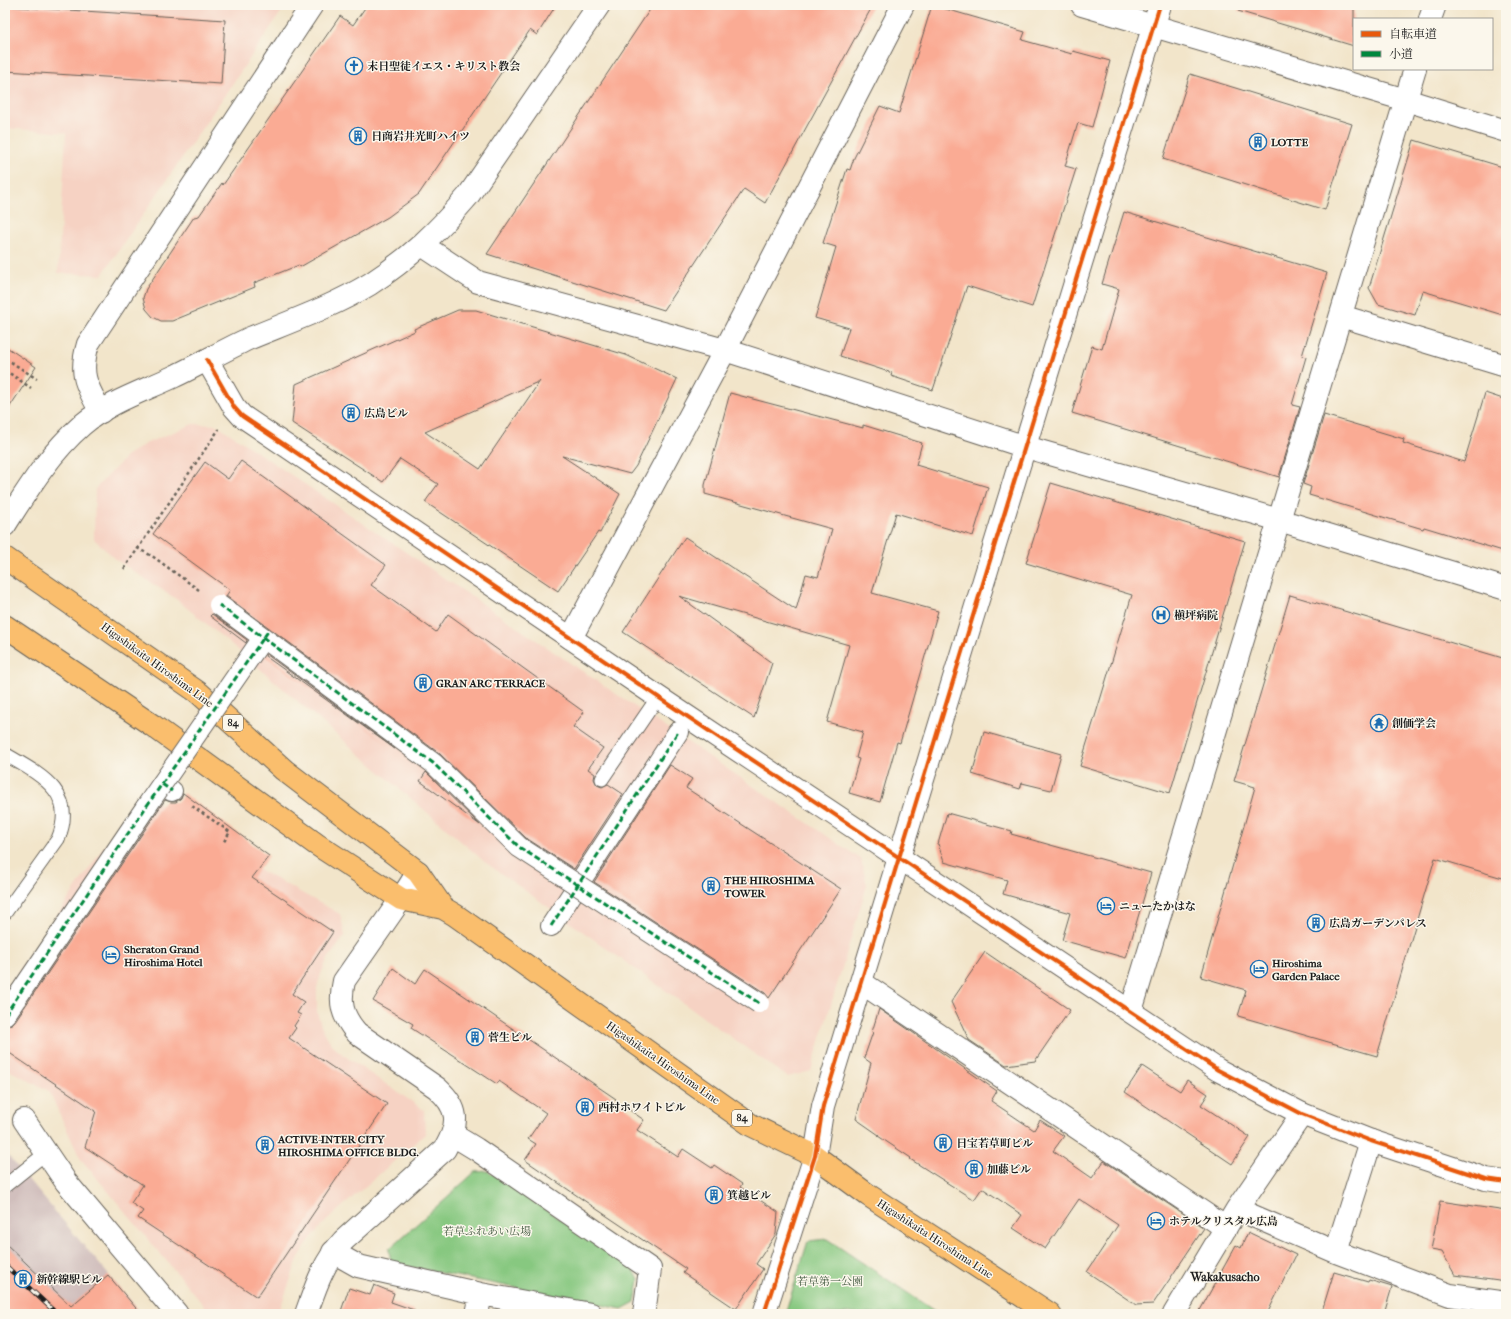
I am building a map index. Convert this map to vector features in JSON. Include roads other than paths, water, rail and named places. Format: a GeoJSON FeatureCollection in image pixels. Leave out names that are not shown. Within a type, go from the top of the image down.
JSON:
{"type":"FeatureCollection","features":[{"type":"Feature","properties":{"kind":"main road","name":"Higashikaita Hiroshima Line"},"geometry":{"type":"LineString","coordinates":[[5,558],[199,693],[284,770],[418,872],[443,908],[751,1125],[815,1156],[868,1195],[1050,1314]]}},
{"type":"Feature","properties":{"kind":"main road","name":"Higashikaita Hiroshima Line"},"geometry":{"type":"LineString","coordinates":[[5,626],[152,725],[316,844],[401,899],[443,908]]}},
{"type":"Feature","properties":{"kind":"street"},"geometry":{"type":"LineString","coordinates":[[101,412],[91,395],[84,375],[83,360],[88,344],[312,5]]}},
{"type":"Feature","properties":{"kind":"street"},"geometry":{"type":"LineString","coordinates":[[5,526],[41,470],[54,454],[83,425],[101,412],[122,399],[172,378],[246,340],[344,298],[369,285],[422,245],[446,222],[468,196],[599,5]]}},
{"type":"Feature","properties":{"kind":"street"},"geometry":{"type":"LineString","coordinates":[[571,638],[725,350],[903,5]]}},
{"type":"Feature","properties":{"kind":"street"},"geometry":{"type":"LineString","coordinates":[[1082,5],[1406,100],[1506,131]]}},
{"type":"Feature","properties":{"kind":"street"},"geometry":{"type":"LineString","coordinates":[[764,1314],[815,1156],[823,1106],[862,983],[1160,5]]}},
{"type":"Feature","properties":{"kind":"street"},"geometry":{"type":"LineString","coordinates":[[1430,18],[1434,5]]}},
{"type":"Feature","properties":{"kind":"street"},"geometry":{"type":"LineString","coordinates":[[1131,1011],[1415,70]]}},
{"type":"Feature","properties":{"kind":"street"},"geometry":{"type":"LineString","coordinates":[[422,245],[478,282],[725,350],[1026,447],[1279,520],[1506,589]]}},
{"type":"Feature","properties":{"kind":"street"},"geometry":{"type":"LineString","coordinates":[[1341,316],[1506,366]]}},
{"type":"Feature","properties":{"kind":"street"},"geometry":{"type":"LineString","coordinates":[[207,360],[234,407],[242,416],[658,697],[1218,1070],[1302,1114],[1371,1141],[1486,1179],[1506,1182]]}},
{"type":"Feature","properties":{"kind":"street"},"geometry":{"type":"LineString","coordinates":[[219,605],[266,634],[433,763],[519,847],[759,1003]]}},
{"type":"Feature","properties":{"kind":"street"},"geometry":{"type":"LineString","coordinates":[[5,1015],[167,788],[266,634]]}},
{"type":"Feature","properties":{"kind":"street"},"geometry":{"type":"LineString","coordinates":[[551,926],[678,732]]}},
{"type":"Feature","properties":{"kind":"street"},"geometry":{"type":"LineString","coordinates":[[306,1314],[324,1266],[333,1252],[343,1241],[445,1149],[453,1136],[455,1123],[453,1108],[446,1097],[436,1088],[357,1033],[349,1024],[343,1008],[342,993],[344,981],[418,872]]}},
{"type":"Feature","properties":{"kind":"street"},"geometry":{"type":"LineString","coordinates":[[862,983],[1231,1218],[1336,1252],[1450,1295],[1506,1303]]}},
{"type":"Feature","properties":{"kind":"street"},"geometry":{"type":"LineString","coordinates":[[1174,1314],[1231,1218],[1302,1114]]}},
{"type":"Feature","properties":{"kind":"street"},"geometry":{"type":"LineString","coordinates":[[24,1120],[66,1182],[177,1314]]}},
{"type":"Feature","properties":{"kind":"street"},"geometry":{"type":"LineString","coordinates":[[453,1136],[476,1149],[650,1269],[644,1314]]}},
{"type":"Feature","properties":{"kind":"street"},"geometry":{"type":"LineString","coordinates":[[1336,1252],[1371,1141]]}},
{"type":"Feature","properties":{"kind":"street"},"geometry":{"type":"LineString","coordinates":[[333,1252],[358,1266],[479,1304],[591,1314]]}},
{"type":"Feature","properties":{"kind":"lane"},"geometry":{"type":"LineString","coordinates":[[602,779],[658,697]]}},
{"type":"Feature","properties":{"kind":"lane"},"geometry":{"type":"LineString","coordinates":[[5,754],[38,772],[49,782],[56,791],[61,802],[63,814],[62,829],[58,839],[5,913]]}},
{"type":"Feature","properties":{"kind":"lane"},"geometry":{"type":"LineString","coordinates":[[5,1186],[46,1153]]}},
{"type":"Feature","properties":{"kind":"railway"},"geometry":{"type":"LineString","coordinates":[[5,1265],[57,1314]]}},
{"type":"Feature","properties":{"kind":"place","name":"末日聖徒イエス・キリスト教会"},"geometry":{"type":"Point","coordinates":[354,66]}},
{"type":"Feature","properties":{"kind":"place","name":"日商岩井光町ハイツ"},"geometry":{"type":"Point","coordinates":[358,136]}},
{"type":"Feature","properties":{"kind":"place","name":"LOTTE"},"geometry":{"type":"Point","coordinates":[1258,142]}},
{"type":"Feature","properties":{"kind":"place","name":"広島ビル"},"geometry":{"type":"Point","coordinates":[351,413]}},
{"type":"Feature","properties":{"kind":"place","name":"槇坪病院"},"geometry":{"type":"Point","coordinates":[1161,615]}},
{"type":"Feature","properties":{"kind":"place","name":"GRAN ARC TERRACE"},"geometry":{"type":"Point","coordinates":[423,683]}},
{"type":"Feature","properties":{"kind":"place","name":"創価学会"},"geometry":{"type":"Point","coordinates":[1379,723]}},
{"type":"Feature","properties":{"kind":"place","name":"THE HIROSHIMA TOWER"},"geometry":{"type":"Point","coordinates":[711,886]}},
{"type":"Feature","properties":{"kind":"place","name":"ニューたかはな"},"geometry":{"type":"Point","coordinates":[1106,906]}},
{"type":"Feature","properties":{"kind":"place","name":"広島ガーデンパレス"},"geometry":{"type":"Point","coordinates":[1316,923]}},
{"type":"Feature","properties":{"kind":"place","name":"Sheraton Grand Hiroshima Hotel"},"geometry":{"type":"Point","coordinates":[111,955]}},
{"type":"Feature","properties":{"kind":"place","name":"Hiroshima Garden Palace"},"geometry":{"type":"Point","coordinates":[1259,969]}},
{"type":"Feature","properties":{"kind":"place","name":"菅生ビル"},"geometry":{"type":"Point","coordinates":[475,1037]}},
{"type":"Feature","properties":{"kind":"place","name":"西村ホワイトビル"},"geometry":{"type":"Point","coordinates":[585,1107]}},
{"type":"Feature","properties":{"kind":"place","name":"日宝若草町ビル"},"geometry":{"type":"Point","coordinates":[943,1143]}},
{"type":"Feature","properties":{"kind":"place","name":"ACTIVE-INTER CITY HIROSHIMA OFFICE BLDG."},"geometry":{"type":"Point","coordinates":[265,1145]}},
{"type":"Feature","properties":{"kind":"place","name":"加藤ビル"},"geometry":{"type":"Point","coordinates":[974,1169]}},
{"type":"Feature","properties":{"kind":"place","name":"箕越ビル"},"geometry":{"type":"Point","coordinates":[714,1195]}},
{"type":"Feature","properties":{"kind":"place","name":"ホテルクリスタル広島"},"geometry":{"type":"Point","coordinates":[1156,1221]}},
{"type":"Feature","properties":{"kind":"place","name":"新幹線駅ビル"},"geometry":{"type":"Point","coordinates":[23,1279]}},
{"type":"Feature","properties":{"kind":"district","name":"Wakakusacho"},"geometry":{"type":"Point","coordinates":[1225,1277]}},
{"type":"Feature","properties":{"kind":"park label","name":"若草ふれあい広場"},"geometry":{"type":"Point","coordinates":[487,1231]}},
{"type":"Feature","properties":{"kind":"park label","name":"若草第一公園"},"geometry":{"type":"Point","coordinates":[830,1281]}}]}
